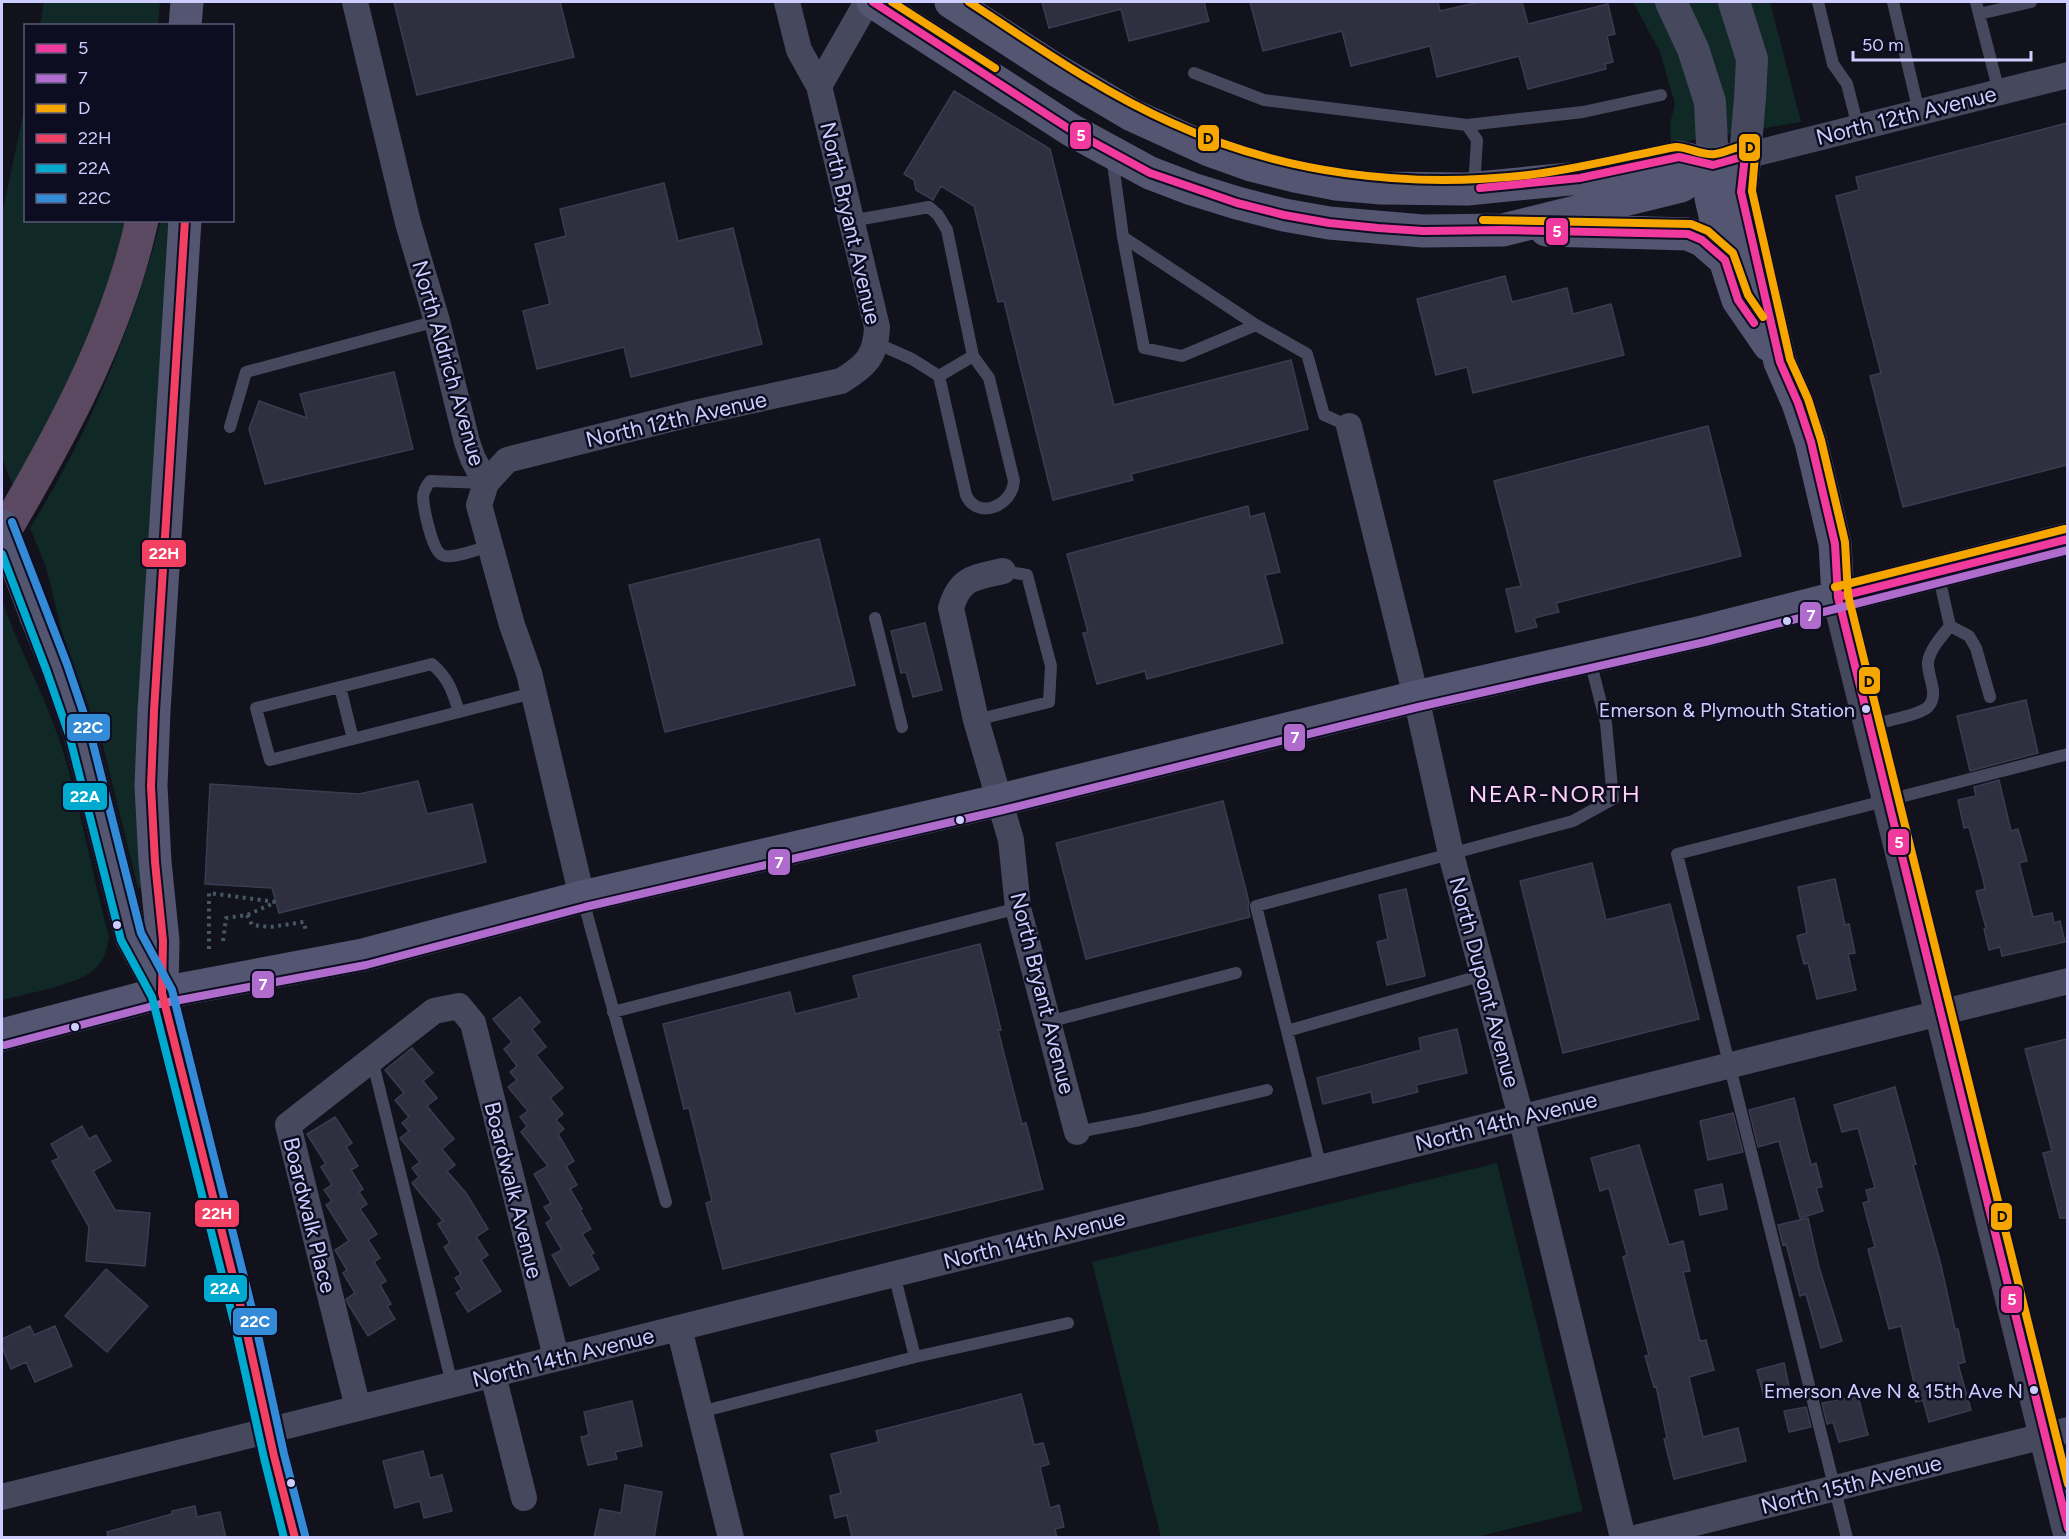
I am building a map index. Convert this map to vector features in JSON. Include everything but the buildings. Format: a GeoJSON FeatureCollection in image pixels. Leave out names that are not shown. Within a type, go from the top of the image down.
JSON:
{"type":"FeatureCollection","features":[{"type":"Feature","properties":{"kind":"highway"},"geometry":{"type":"LineString","coordinates":[[2,536],[42,467],[97,356],[113,315],[141,222]]}},
{"type":"Feature","properties":{"kind":"main road"},"geometry":{"type":"LineString","coordinates":[[186,24],[187,2]]}},
{"type":"Feature","properties":{"kind":"main road"},"geometry":{"type":"LineString","coordinates":[[873,2],[1071,130],[1150,173],[1192,189],[1284,215],[1378,228],[1423,231],[1503,230],[1688,234],[1702,240],[1725,260]]}},
{"type":"Feature","properties":{"kind":"main road"},"geometry":{"type":"LineString","coordinates":[[951,2],[1103,98],[1170,134],[1251,165],[1336,183],[1423,190],[1474,188],[1580,178],[1679,157],[1713,165]]}},
{"type":"Feature","properties":{"kind":"main road"},"geometry":{"type":"LineString","coordinates":[[1503,230],[1681,186],[1713,165],[1745,156],[1741,192],[1780,362]]}},
{"type":"Feature","properties":{"kind":"main road"},"geometry":{"type":"LineString","coordinates":[[1713,165],[1711,198],[1725,260],[1738,300],[1780,362],[1798,403],[1811,442],[1835,544],[1838,597]]}},
{"type":"Feature","properties":{"kind":"main road"},"geometry":{"type":"LineString","coordinates":[[162,993],[163,941],[155,862],[151,786],[184,222]]}},
{"type":"Feature","properties":{"kind":"main road"},"geometry":{"type":"LineString","coordinates":[[2,526],[57,668],[80,735],[131,937],[162,993]]}},
{"type":"Feature","properties":{"kind":"main road"},"geometry":{"type":"LineString","coordinates":[[2,1035],[162,993],[363,954],[582,897],[1001,800],[1416,697],[1701,632],[2067,539]]}},
{"type":"Feature","properties":{"kind":"street","name":"North Aldrich Avenue"},"geometry":{"type":"LineString","coordinates":[[355,2],[408,223],[437,321],[467,442],[486,483],[479,505],[492,545],[512,625],[529,673],[582,897]]}},
{"type":"Feature","properties":{"kind":"street","name":"North Bryant Avenue"},"geometry":{"type":"LineString","coordinates":[[787,2],[799,50],[819,86],[877,327],[873,351]]}},
{"type":"Feature","properties":{"kind":"street"},"geometry":{"type":"LineString","coordinates":[[819,86],[867,2]]}},
{"type":"Feature","properties":{"kind":"street"},"geometry":{"type":"LineString","coordinates":[[1671,2],[1693,49],[1710,102],[1713,165]]}},
{"type":"Feature","properties":{"kind":"street"},"geometry":{"type":"LineString","coordinates":[[1734,2],[1752,60],[1745,156]]}},
{"type":"Feature","properties":{"kind":"street","name":"North 12th Avenue"},"geometry":{"type":"LineString","coordinates":[[1745,156],[2067,75]]}},
{"type":"Feature","properties":{"kind":"street","name":"North 12th Avenue"},"geometry":{"type":"LineString","coordinates":[[486,483],[507,460],[690,414],[841,381],[857,371],[873,351]]}},
{"type":"Feature","properties":{"kind":"street","name":"North Dupont Avenue"},"geometry":{"type":"LineString","coordinates":[[1349,426],[1416,697],[1451,854],[1521,1117],[1623,1538]]}},
{"type":"Feature","properties":{"kind":"street","name":"North Bryant Avenue"},"geometry":{"type":"LineString","coordinates":[[1003,571],[971,579],[956,591],[951,608],[976,720],[1011,840],[1018,908],[1077,1131]]}},
{"type":"Feature","properties":{"kind":"street"},"geometry":{"type":"LineString","coordinates":[[1838,597],[1940,1013],[2056,1433],[2067,1530]]}},
{"type":"Feature","properties":{"kind":"street","name":"North 14th Avenue"},"geometry":{"type":"LineString","coordinates":[[2,1497],[2067,981]]}},
{"type":"Feature","properties":{"kind":"street"},"geometry":{"type":"LineString","coordinates":[[162,993],[244,1320],[295,1538]]}},
{"type":"Feature","properties":{"kind":"street","name":"Boardwalk Place"},"geometry":{"type":"LineString","coordinates":[[358,1408],[288,1125],[434,1011],[459,1006],[472,1023]]}},
{"type":"Feature","properties":{"kind":"street","name":"Boardwalk Avenue"},"geometry":{"type":"LineString","coordinates":[[472,1023],[556,1358]]}},
{"type":"Feature","properties":{"kind":"street"},"geometry":{"type":"LineString","coordinates":[[679,1328],[731,1538]]}},
{"type":"Feature","properties":{"kind":"street"},"geometry":{"type":"LineString","coordinates":[[493,1374],[524,1498]]}},
{"type":"Feature","properties":{"kind":"street","name":"North 15th Avenue"},"geometry":{"type":"LineString","coordinates":[[1635,1538],[2056,1433]]}},
{"type":"Feature","properties":{"kind":"lane"},"geometry":{"type":"LineString","coordinates":[[1818,2],[1833,64],[1847,84],[1858,127]]}},
{"type":"Feature","properties":{"kind":"lane"},"geometry":{"type":"LineString","coordinates":[[1893,2],[1919,112]]}},
{"type":"Feature","properties":{"kind":"lane"},"geometry":{"type":"LineString","coordinates":[[1999,92],[1977,8],[2031,2]]}},
{"type":"Feature","properties":{"kind":"lane"},"geometry":{"type":"LineString","coordinates":[[1194,73],[1264,100],[1467,125],[1583,112],[1660,95]]}},
{"type":"Feature","properties":{"kind":"lane"},"geometry":{"type":"LineString","coordinates":[[1467,125],[1477,140],[1474,188]]}},
{"type":"Feature","properties":{"kind":"lane"},"geometry":{"type":"LineString","coordinates":[[1111,152],[1123,237],[1144,348],[1182,356],[1256,324]]}},
{"type":"Feature","properties":{"kind":"lane"},"geometry":{"type":"LineString","coordinates":[[851,220],[929,207],[938,215],[947,230],[973,356],[989,378],[1014,482],[1011,495],[1006,501],[995,507],[981,508],[972,504],[966,495],[939,376],[912,359],[873,351]]}},
{"type":"Feature","properties":{"kind":"lane"},"geometry":{"type":"LineString","coordinates":[[1123,237],[1256,324],[1307,354],[1324,415],[1349,426]]}},
{"type":"Feature","properties":{"kind":"lane"},"geometry":{"type":"LineString","coordinates":[[230,427],[246,372],[437,321]]}},
{"type":"Feature","properties":{"kind":"lane"},"geometry":{"type":"LineString","coordinates":[[939,376],[973,356]]}},
{"type":"Feature","properties":{"kind":"lane"},"geometry":{"type":"LineString","coordinates":[[486,483],[430,482],[424,489],[423,498],[434,547],[441,554],[449,557],[492,545]]}},
{"type":"Feature","properties":{"kind":"lane"},"geometry":{"type":"LineString","coordinates":[[976,720],[1049,702],[1051,666],[1027,575],[1003,571]]}},
{"type":"Feature","properties":{"kind":"lane"},"geometry":{"type":"LineString","coordinates":[[1938,572],[1950,626],[1969,636],[1976,648],[1990,696]]}},
{"type":"Feature","properties":{"kind":"lane"},"geometry":{"type":"LineString","coordinates":[[874,618],[902,727]]}},
{"type":"Feature","properties":{"kind":"lane"},"geometry":{"type":"LineString","coordinates":[[1869,725],[1909,716],[1927,708],[1934,697],[1928,662],[1936,643],[1950,626]]}},
{"type":"Feature","properties":{"kind":"lane"},"geometry":{"type":"LineString","coordinates":[[1321,1168],[1256,906],[1573,821],[1613,799],[1606,723],[1589,657]]}},
{"type":"Feature","properties":{"kind":"lane"},"geometry":{"type":"LineString","coordinates":[[459,712],[451,686],[444,675],[432,664],[256,708],[270,760],[459,712],[533,693]]}},
{"type":"Feature","properties":{"kind":"lane"},"geometry":{"type":"LineString","coordinates":[[340,687],[353,739]]}},
{"type":"Feature","properties":{"kind":"lane"},"geometry":{"type":"LineString","coordinates":[[1847,1538],[1677,854],[2067,754]]}},
{"type":"Feature","properties":{"kind":"lane"},"geometry":{"type":"LineString","coordinates":[[582,897],[666,1202]]}},
{"type":"Feature","properties":{"kind":"lane"},"geometry":{"type":"LineString","coordinates":[[613,1012],[1018,908]]}},
{"type":"Feature","properties":{"kind":"lane"},"geometry":{"type":"LineString","coordinates":[[1048,1022],[1236,973]]}},
{"type":"Feature","properties":{"kind":"lane"},"geometry":{"type":"LineString","coordinates":[[1287,1031],[1483,975]]}},
{"type":"Feature","properties":{"kind":"lane"},"geometry":{"type":"LineString","coordinates":[[372,1059],[452,1384]]}},
{"type":"Feature","properties":{"kind":"lane"},"geometry":{"type":"LineString","coordinates":[[1077,1131],[1140,1120],[1267,1090]]}},
{"type":"Feature","properties":{"kind":"lane"},"geometry":{"type":"LineString","coordinates":[[894,1274],[915,1358]]}},
{"type":"Feature","properties":{"kind":"lane"},"geometry":{"type":"LineString","coordinates":[[700,1412],[915,1358],[1068,1323]]}},
{"type":"Feature","properties":{"kind":"path"},"geometry":{"type":"LineString","coordinates":[[209,949],[208,893],[276,902],[247,915],[226,918],[223,941]]}},
{"type":"Feature","properties":{"kind":"path"},"geometry":{"type":"LineString","coordinates":[[247,915],[252,925],[270,927],[304,922],[306,932]]}},
{"type":"Feature","properties":{"kind":"green space"},"geometry":{"type":"Polygon","coordinates":[[[44,2],[160,2],[158,24],[40,24],[44,2]]]}},
{"type":"Feature","properties":{"kind":"green space"},"geometry":{"type":"Polygon","coordinates":[[[1633,2],[1770,2],[1801,122],[1671,144],[1670,124],[1675,104],[1660,52],[1633,2]]]}},
{"type":"Feature","properties":{"kind":"green space"},"geometry":{"type":"Polygon","coordinates":[[[24,111],[24,222],[128,222],[87,351],[15,491],[2,458],[2,214],[24,111]]]}},
{"type":"Feature","properties":{"kind":"green space"},"geometry":{"type":"Polygon","coordinates":[[[161,222],[170,222],[145,886],[138,888],[103,746],[62,632],[46,567],[30,528],[72,455],[107,379],[149,262],[161,222]]]}},
{"type":"Feature","properties":{"kind":"green space"},"geometry":{"type":"Polygon","coordinates":[[[2,600],[61,745],[75,793],[109,937],[102,960],[90,973],[53,988],[2,1000],[2,600]]]}},
{"type":"Feature","properties":{"kind":"green space"},"geometry":{"type":"Polygon","coordinates":[[[1497,1163],[1583,1511],[1476,1537],[1161,1537],[1092,1262],[1497,1163]]]}},
{"type":"Feature","properties":{"kind":"transit line","name":"5"},"geometry":{"type":"LineString","coordinates":[[873,2],[1071,130],[1150,173],[1237,203],[1329,223],[1423,231],[1503,230],[1688,234],[1702,240],[1725,260],[1738,300],[1754,323]]}},
{"type":"Feature","properties":{"kind":"transit line","name":"D"},"geometry":{"type":"LineString","coordinates":[[892,2],[995,68]]}},
{"type":"Feature","properties":{"kind":"transit line","name":"D"},"geometry":{"type":"LineString","coordinates":[[969,2],[1068,67],[1145,110],[1214,140],[1258,155],[1302,166],[1392,178],[1483,179],[1566,169],[1676,147],[1710,154],[1744,146],[1753,149],[1755,156],[1752,191],[1790,359],[1808,399],[1821,440],[1845,542],[1848,595],[2068,1484]]}},
{"type":"Feature","properties":{"kind":"transit line","name":"5"},"geometry":{"type":"LineString","coordinates":[[1745,156],[1741,192],[1780,362],[1798,403],[1811,442],[1835,544],[1838,597],[2068,1528]]}},
{"type":"Feature","properties":{"kind":"transit line","name":"5"},"geometry":{"type":"LineString","coordinates":[[1480,188],[1580,178],[1679,157],[1713,165],[1745,156]]}},
{"type":"Feature","properties":{"kind":"transit line","name":"D"},"geometry":{"type":"LineString","coordinates":[[1483,220],[1691,224],[1708,231],[1733,253],[1748,295],[1763,317]]}},
{"type":"Feature","properties":{"kind":"transit line","name":"22H"},"geometry":{"type":"LineString","coordinates":[[185,222],[151,786],[155,862],[163,941],[162,993],[244,1320],[295,1538]]}},
{"type":"Feature","properties":{"kind":"transit line","name":"22C"},"geometry":{"type":"LineString","coordinates":[[12,522],[67,664],[90,732],[141,933],[172,990],[254,1317],[284,1454],[305,1535]]}},
{"type":"Feature","properties":{"kind":"transit line","name":"D"},"geometry":{"type":"LineString","coordinates":[[1835,587],[2065,529]]}},
{"type":"Feature","properties":{"kind":"transit line","name":"5"},"geometry":{"type":"LineString","coordinates":[[1838,597],[2068,539]]}},
{"type":"Feature","properties":{"kind":"transit line","name":"7"},"geometry":{"type":"LineString","coordinates":[[5,1045],[164,1003],[366,965],[585,907],[1003,810],[1418,707],[1705,642],[2068,550]]}},
{"type":"Feature","properties":{"kind":"transit line","name":"22A"},"geometry":{"type":"LineString","coordinates":[[2,554],[70,738],[121,940],[152,997],[234,1322],[284,1538]]}},
{"type":"Feature","properties":{"kind":"place","name":"Emerson & Plymouth Station"},"geometry":{"type":"Point","coordinates":[1866,709]}},
{"type":"Feature","properties":{"kind":"place","name":"Emerson Ave N & 15th Ave N"},"geometry":{"type":"Point","coordinates":[2034,1390]}},
{"type":"Feature","properties":{"kind":"district","name":"NEAR-NORTH"},"geometry":{"type":"Point","coordinates":[1555,794]}}]}
